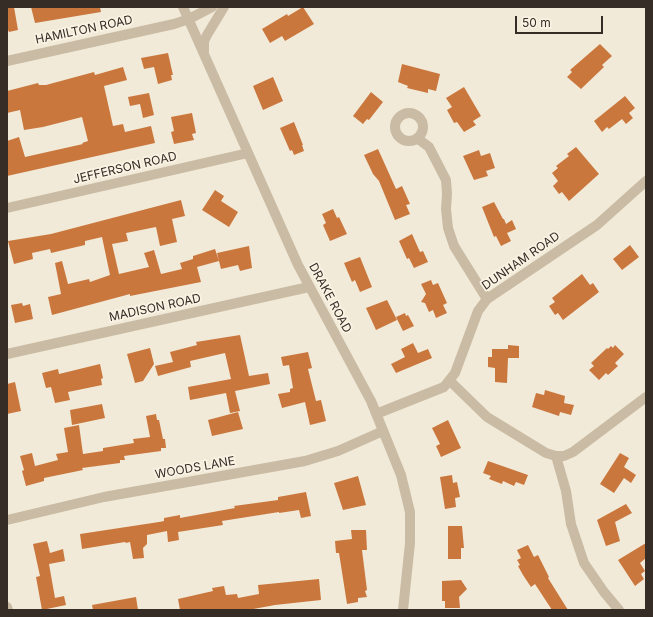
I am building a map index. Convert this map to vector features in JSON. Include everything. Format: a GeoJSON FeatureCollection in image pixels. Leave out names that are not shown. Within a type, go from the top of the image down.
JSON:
{"type":"FeatureCollection","features":[{"type":"Feature","properties":{"kind":"street","name":"DRAKE ROAD"},"geometry":{"type":"LineString","coordinates":[[184,7],[204,55],[309,287],[376,414],[401,475],[410,512],[410,543],[402,610]]}},
{"type":"Feature","properties":{"kind":"street","name":"HAMILTON ROAD"},"geometry":{"type":"LineString","coordinates":[[7,61],[189,19],[212,7]]}},
{"type":"Feature","properties":{"kind":"street"},"geometry":{"type":"LineString","coordinates":[[204,55],[204,41],[224,7]]}},
{"type":"Feature","properties":{"kind":"street"},"geometry":{"type":"LineString","coordinates":[[417,138],[429,147],[441,168],[446,180],[448,194],[446,209],[448,228],[454,246],[487,299]]}},
{"type":"Feature","properties":{"kind":"street","name":"JEFFERSON ROAD"},"geometry":{"type":"LineString","coordinates":[[7,208],[248,153]]}},
{"type":"Feature","properties":{"kind":"street","name":"DUNHAM ROAD"},"geometry":{"type":"LineString","coordinates":[[376,414],[444,387],[456,373],[478,311],[487,299],[597,225],[646,181]]}},
{"type":"Feature","properties":{"kind":"street","name":"MADISON ROAD"},"geometry":{"type":"LineString","coordinates":[[7,354],[309,287]]}},
{"type":"Feature","properties":{"kind":"street"},"geometry":{"type":"LineString","coordinates":[[450,381],[487,417],[546,453],[556,456],[564,456],[573,452],[646,397]]}},
{"type":"Feature","properties":{"kind":"street","name":"WOODS LANE"},"geometry":{"type":"LineString","coordinates":[[7,520],[104,497],[305,461],[338,451],[383,431]]}},
{"type":"Feature","properties":{"kind":"street"},"geometry":{"type":"LineString","coordinates":[[556,456],[566,491],[571,524],[584,563],[604,592],[619,610]]}},
{"type":"Feature","properties":{"kind":"building"},"geometry":{"type":"Polygon","coordinates":[[[7,7],[14,7],[18,30],[9,32],[7,28],[7,7]]]}},
{"type":"Feature","properties":{"kind":"building"},"geometry":{"type":"Polygon","coordinates":[[[31,7],[100,7],[101,12],[35,23],[31,7]]]}},
{"type":"Feature","properties":{"kind":"building"},"geometry":{"type":"Polygon","coordinates":[[[303,7],[314,24],[285,41],[282,36],[270,43],[262,29],[287,14],[288,16],[303,7]]]}},
{"type":"Feature","properties":{"kind":"building"},"geometry":{"type":"Polygon","coordinates":[[[600,44],[612,56],[602,65],[604,67],[581,89],[567,77],[572,72],[570,70],[600,44]]]}},
{"type":"Feature","properties":{"kind":"building"},"geometry":{"type":"Polygon","coordinates":[[[168,53],[173,75],[171,75],[172,80],[158,84],[154,67],[144,69],[141,58],[168,53]]]}},
{"type":"Feature","properties":{"kind":"building"},"geometry":{"type":"Polygon","coordinates":[[[402,64],[440,74],[436,91],[428,89],[428,93],[407,88],[408,86],[398,82],[402,64]]]}},
{"type":"Feature","properties":{"kind":"building"},"geometry":{"type":"Polygon","coordinates":[[[123,67],[127,80],[104,86],[113,126],[123,124],[125,132],[151,126],[155,143],[7,176],[7,141],[19,137],[25,157],[83,144],[82,143],[88,141],[82,117],[43,127],[24,130],[20,110],[7,113],[7,91],[38,83],[39,85],[46,85],[94,72],[95,75],[123,67]]]}},
{"type":"Feature","properties":{"kind":"building"},"geometry":{"type":"Polygon","coordinates":[[[273,77],[283,101],[263,110],[253,86],[273,77]]]}},
{"type":"Feature","properties":{"kind":"building"},"geometry":{"type":"Polygon","coordinates":[[[464,87],[481,116],[473,121],[476,125],[464,132],[457,122],[454,123],[447,110],[452,107],[446,98],[464,87]]]}},
{"type":"Feature","properties":{"kind":"building"},"geometry":{"type":"Polygon","coordinates":[[[371,92],[383,102],[369,120],[367,119],[363,124],[353,116],[371,92]]]}},
{"type":"Feature","properties":{"kind":"building"},"geometry":{"type":"Polygon","coordinates":[[[149,93],[154,115],[143,118],[140,104],[130,106],[128,97],[149,93]]]}},
{"type":"Feature","properties":{"kind":"building"},"geometry":{"type":"Polygon","coordinates":[[[625,96],[635,108],[629,113],[633,118],[626,124],[622,119],[609,129],[607,127],[602,132],[594,121],[625,96]]]}},
{"type":"Feature","properties":{"kind":"building"},"geometry":{"type":"Polygon","coordinates":[[[192,113],[196,133],[192,134],[194,140],[174,144],[171,132],[174,131],[171,117],[192,113]]]}},
{"type":"Feature","properties":{"kind":"building"},"geometry":{"type":"Polygon","coordinates":[[[294,122],[304,151],[294,155],[292,150],[290,151],[280,128],[294,122]]]}},
{"type":"Feature","properties":{"kind":"building"},"geometry":{"type":"Polygon","coordinates":[[[576,147],[599,174],[569,201],[562,192],[559,194],[553,186],[558,181],[552,173],[558,168],[556,166],[569,156],[567,154],[576,147]]]}},
{"type":"Feature","properties":{"kind":"building"},"geometry":{"type":"Polygon","coordinates":[[[378,149],[396,189],[402,186],[410,204],[406,205],[410,214],[395,220],[379,181],[373,174],[364,155],[378,149]]]}},
{"type":"Feature","properties":{"kind":"building"},"geometry":{"type":"Polygon","coordinates":[[[479,150],[481,156],[490,153],[495,168],[486,171],[488,176],[474,180],[463,156],[479,150]]]}},
{"type":"Feature","properties":{"kind":"building"},"geometry":{"type":"Polygon","coordinates":[[[215,190],[224,196],[221,201],[238,212],[229,227],[202,210],[215,190]]]}},
{"type":"Feature","properties":{"kind":"building"},"geometry":{"type":"Polygon","coordinates":[[[181,200],[185,216],[172,219],[177,242],[160,246],[156,227],[126,233],[128,241],[112,244],[119,274],[149,267],[144,253],[154,250],[161,274],[182,269],[180,263],[193,259],[193,256],[215,249],[219,261],[197,267],[201,282],[130,296],[130,294],[52,315],[48,297],[61,294],[55,263],[62,261],[68,284],[89,279],[90,282],[110,275],[102,237],[85,241],[85,245],[51,253],[50,249],[32,253],[33,259],[14,264],[8,241],[51,234],[181,200]]]}},
{"type":"Feature","properties":{"kind":"building"},"geometry":{"type":"Polygon","coordinates":[[[494,202],[506,224],[512,220],[516,229],[507,233],[511,241],[501,246],[496,236],[494,237],[482,207],[494,202]]]}},
{"type":"Feature","properties":{"kind":"building"},"geometry":{"type":"Polygon","coordinates":[[[333,209],[337,218],[339,217],[347,234],[330,241],[323,225],[326,223],[322,214],[333,209]]]}},
{"type":"Feature","properties":{"kind":"building"},"geometry":{"type":"Polygon","coordinates":[[[412,234],[420,252],[423,251],[428,262],[414,268],[409,258],[407,259],[399,241],[412,234]]]}},
{"type":"Feature","properties":{"kind":"building"},"geometry":{"type":"Polygon","coordinates":[[[630,245],[639,257],[622,270],[613,259],[630,245]]]}},
{"type":"Feature","properties":{"kind":"building"},"geometry":{"type":"Polygon","coordinates":[[[249,246],[252,268],[240,271],[238,265],[221,269],[217,253],[249,246]]]}},
{"type":"Feature","properties":{"kind":"building"},"geometry":{"type":"Polygon","coordinates":[[[360,257],[372,287],[360,292],[355,280],[352,282],[344,263],[360,257]]]}},
{"type":"Feature","properties":{"kind":"building"},"geometry":{"type":"Polygon","coordinates":[[[582,274],[590,285],[593,283],[599,292],[563,320],[558,313],[555,315],[549,306],[555,302],[552,298],[582,274]]]}},
{"type":"Feature","properties":{"kind":"building"},"geometry":{"type":"Polygon","coordinates":[[[431,280],[433,285],[438,283],[447,303],[443,305],[447,313],[436,318],[433,310],[429,312],[425,303],[421,302],[426,294],[421,284],[431,280]]]}},
{"type":"Feature","properties":{"kind":"building"},"geometry":{"type":"Polygon","coordinates":[[[387,300],[397,320],[376,330],[366,308],[387,300]]]}},
{"type":"Feature","properties":{"kind":"building"},"geometry":{"type":"Polygon","coordinates":[[[22,303],[23,306],[30,304],[33,319],[15,323],[11,305],[22,303]]]}},
{"type":"Feature","properties":{"kind":"building"},"geometry":{"type":"Polygon","coordinates":[[[405,313],[406,316],[408,315],[414,326],[403,331],[396,317],[405,313]]]}},
{"type":"Feature","properties":{"kind":"building"},"geometry":{"type":"Polygon","coordinates":[[[240,335],[249,376],[268,373],[270,384],[235,391],[240,411],[230,413],[226,393],[190,400],[188,387],[231,379],[225,353],[190,361],[191,367],[158,376],[155,366],[173,362],[170,352],[197,345],[196,342],[240,335]]]}},
{"type":"Feature","properties":{"kind":"building"},"geometry":{"type":"Polygon","coordinates":[[[413,343],[418,353],[428,349],[432,358],[396,373],[391,364],[405,357],[401,349],[413,343]]]}},
{"type":"Feature","properties":{"kind":"building"},"geometry":{"type":"Polygon","coordinates":[[[508,345],[519,346],[519,358],[508,358],[507,383],[495,382],[495,368],[488,367],[488,357],[492,357],[492,349],[508,349],[508,345]]]}},
{"type":"Feature","properties":{"kind":"building"},"geometry":{"type":"Polygon","coordinates":[[[615,345],[624,354],[615,363],[618,366],[608,375],[606,373],[599,380],[589,370],[594,366],[591,363],[607,348],[608,349],[611,346],[613,348],[615,345]]]}},
{"type":"Feature","properties":{"kind":"building"},"geometry":{"type":"Polygon","coordinates":[[[150,348],[154,364],[143,381],[135,383],[127,354],[150,348]]]}},
{"type":"Feature","properties":{"kind":"building"},"geometry":{"type":"Polygon","coordinates":[[[308,352],[312,368],[308,369],[316,401],[321,400],[326,421],[310,425],[305,402],[282,408],[278,394],[290,392],[290,389],[293,388],[289,365],[283,366],[281,357],[308,352]]]}},
{"type":"Feature","properties":{"kind":"building"},"geometry":{"type":"Polygon","coordinates":[[[100,364],[103,378],[101,379],[102,385],[68,392],[70,400],[55,403],[51,387],[46,388],[42,373],[58,369],[59,374],[100,364]]]}},
{"type":"Feature","properties":{"kind":"building"},"geometry":{"type":"Polygon","coordinates":[[[15,382],[21,411],[7,414],[7,384],[15,382]]]}},
{"type":"Feature","properties":{"kind":"building"},"geometry":{"type":"Polygon","coordinates":[[[545,390],[565,396],[564,403],[574,405],[571,415],[560,412],[559,416],[532,407],[536,393],[544,395],[545,390]]]}},
{"type":"Feature","properties":{"kind":"building"},"geometry":{"type":"Polygon","coordinates":[[[102,404],[105,418],[72,425],[70,410],[102,404]]]}},
{"type":"Feature","properties":{"kind":"building"},"geometry":{"type":"Polygon","coordinates":[[[238,412],[243,429],[212,436],[208,420],[238,412]]]}},
{"type":"Feature","properties":{"kind":"building"},"geometry":{"type":"Polygon","coordinates":[[[156,414],[157,420],[159,420],[163,439],[165,439],[166,448],[161,448],[161,451],[124,456],[125,460],[120,460],[120,463],[82,468],[83,470],[44,478],[44,481],[26,486],[20,456],[32,453],[35,466],[58,460],[56,454],[68,452],[64,428],[79,425],[83,454],[103,451],[103,448],[134,443],[133,439],[150,437],[146,416],[156,414]]]}},
{"type":"Feature","properties":{"kind":"building"},"geometry":{"type":"Polygon","coordinates":[[[448,420],[461,448],[441,457],[436,446],[440,444],[432,428],[448,420]]]}},
{"type":"Feature","properties":{"kind":"building"},"geometry":{"type":"Polygon","coordinates":[[[620,453],[629,458],[624,467],[636,475],[631,483],[624,478],[614,493],[600,484],[620,453]]]}},
{"type":"Feature","properties":{"kind":"building"},"geometry":{"type":"Polygon","coordinates":[[[488,461],[528,475],[524,485],[516,482],[514,486],[503,481],[502,484],[489,479],[491,476],[483,473],[488,461]]]}},
{"type":"Feature","properties":{"kind":"building"},"geometry":{"type":"Polygon","coordinates":[[[452,475],[453,483],[457,482],[460,497],[455,498],[456,507],[445,509],[440,477],[452,475]]]}},
{"type":"Feature","properties":{"kind":"building"},"geometry":{"type":"Polygon","coordinates":[[[358,476],[366,505],[343,510],[334,483],[358,476]]]}},
{"type":"Feature","properties":{"kind":"building"},"geometry":{"type":"Polygon","coordinates":[[[306,492],[311,516],[301,518],[299,510],[222,521],[223,525],[178,532],[179,540],[168,542],[167,531],[147,535],[147,544],[143,548],[144,558],[133,559],[130,542],[82,549],[80,534],[159,522],[164,521],[164,518],[180,515],[180,518],[235,508],[234,506],[278,500],[278,497],[306,492]]]}},
{"type":"Feature","properties":{"kind":"building"},"geometry":{"type":"Polygon","coordinates":[[[626,504],[632,513],[615,522],[620,541],[606,546],[597,520],[626,504]]]}},
{"type":"Feature","properties":{"kind":"building"},"geometry":{"type":"Polygon","coordinates":[[[448,526],[462,526],[464,548],[461,548],[461,559],[448,559],[448,526]]]}},
{"type":"Feature","properties":{"kind":"building"},"geometry":{"type":"Polygon","coordinates":[[[351,530],[366,530],[367,550],[362,550],[367,590],[365,591],[367,597],[358,598],[358,602],[347,604],[339,553],[336,553],[335,541],[352,539],[351,530]]]}},
{"type":"Feature","properties":{"kind":"building"},"geometry":{"type":"Polygon","coordinates":[[[47,541],[50,553],[63,549],[65,561],[49,564],[55,598],[64,596],[66,605],[42,610],[36,577],[40,576],[33,544],[47,541]]]}},
{"type":"Feature","properties":{"kind":"building"},"geometry":{"type":"Polygon","coordinates":[[[646,543],[646,558],[640,563],[645,571],[641,574],[644,579],[635,586],[618,560],[646,543]]]}},
{"type":"Feature","properties":{"kind":"building"},"geometry":{"type":"Polygon","coordinates":[[[528,545],[534,557],[538,555],[549,577],[548,578],[568,610],[552,610],[535,584],[531,587],[523,575],[518,566],[520,565],[517,560],[521,558],[517,550],[528,545]]]}},
{"type":"Feature","properties":{"kind":"building"},"geometry":{"type":"Polygon","coordinates":[[[319,579],[321,600],[275,605],[248,610],[180,610],[178,599],[213,591],[212,588],[224,586],[226,595],[237,594],[238,598],[259,594],[258,585],[319,579]]]}},
{"type":"Feature","properties":{"kind":"building"},"geometry":{"type":"Polygon","coordinates":[[[461,580],[467,589],[459,597],[460,608],[445,608],[445,601],[442,601],[442,581],[461,580]]]}},
{"type":"Feature","properties":{"kind":"building"},"geometry":{"type":"Polygon","coordinates":[[[136,597],[138,610],[93,610],[92,605],[136,597]]]}}]}
